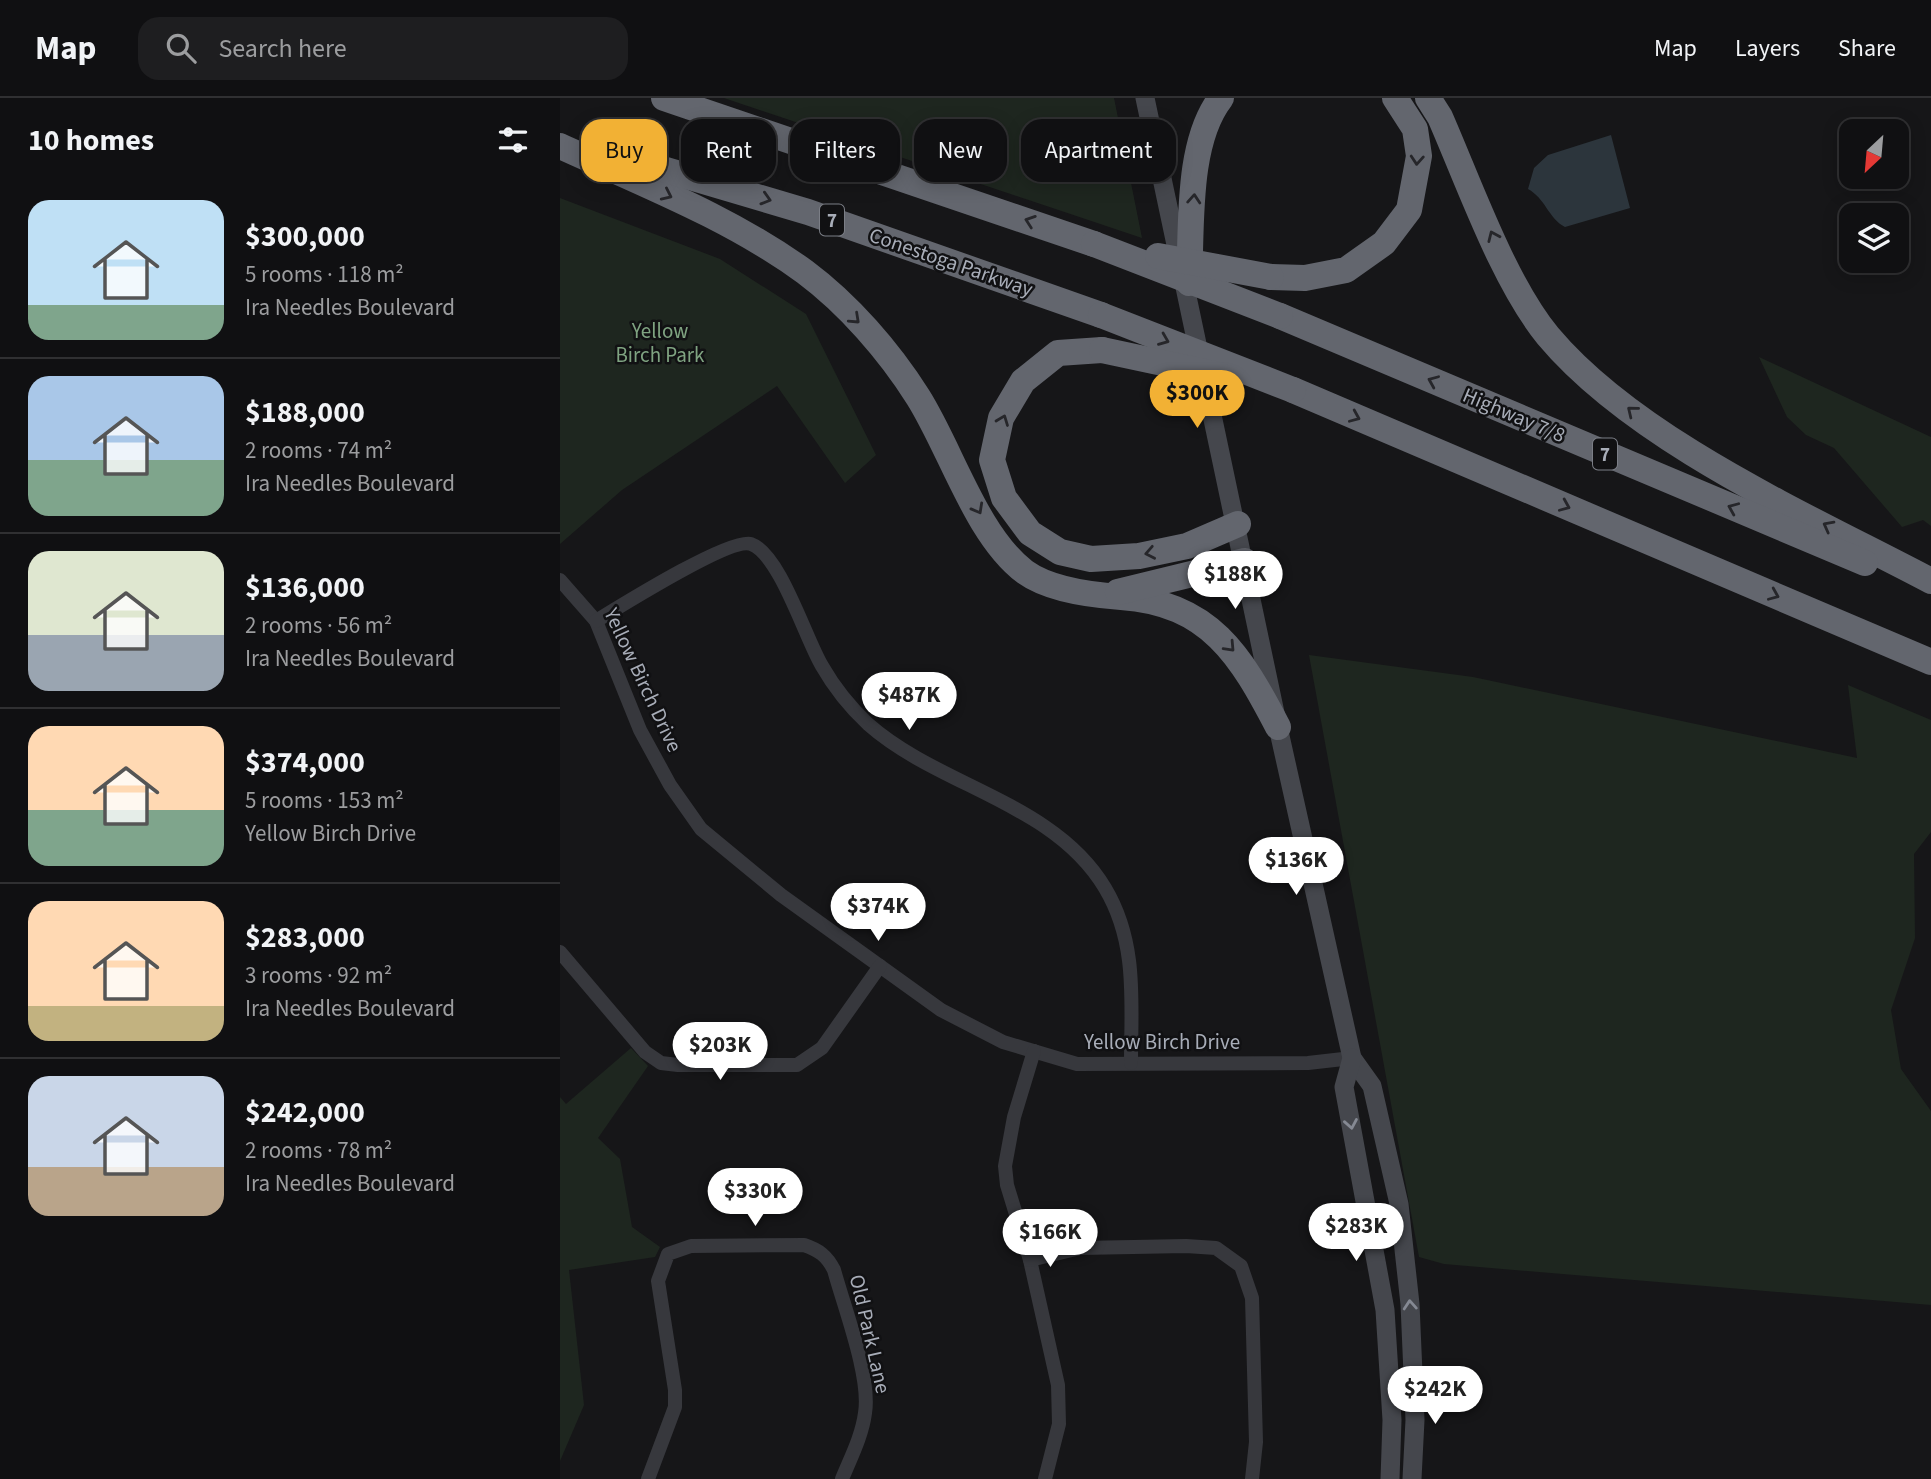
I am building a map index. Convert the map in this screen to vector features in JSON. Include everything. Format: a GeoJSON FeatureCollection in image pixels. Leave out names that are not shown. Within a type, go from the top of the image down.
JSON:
{"type":"FeatureCollection","features":[{"type":"Feature","properties":{"kind":"highway","name":"7"},"geometry":{"type":"LineString","coordinates":[[664,98],[1094,244]]}},
{"type":"Feature","properties":{"kind":"highway"},"geometry":{"type":"LineString","coordinates":[[1188,291],[1197,159],[1203,131],[1221,98]]}},
{"type":"Feature","properties":{"kind":"highway"},"geometry":{"type":"LineString","coordinates":[[1094,244],[1271,277],[1304,278],[1346,270],[1384,243],[1409,210],[1419,156],[1415,129],[1395,98]]}},
{"type":"Feature","properties":{"kind":"highway"},"geometry":{"type":"LineString","coordinates":[[1428,98],[1440,117],[1515,285],[1548,335],[1582,371],[1643,420],[1720,469],[1931,582]]}},
{"type":"Feature","properties":{"kind":"highway","name":"Conestoga Parkway"},"geometry":{"type":"LineString","coordinates":[[560,138],[808,212],[1101,315],[1293,390]]}},
{"type":"Feature","properties":{"kind":"highway"},"geometry":{"type":"LineString","coordinates":[[560,146],[731,226],[806,272],[868,330],[918,397],[1000,548],[1027,573],[1067,589],[1133,598],[1180,610],[1213,629],[1235,652],[1252,676],[1278,727]]}},
{"type":"Feature","properties":{"kind":"highway","name":"Highway 7/8"},"geometry":{"type":"LineString","coordinates":[[1094,244],[1280,316],[1931,592]]}},
{"type":"Feature","properties":{"kind":"highway"},"geometry":{"type":"LineString","coordinates":[[1238,524],[1187,546],[1139,555],[1091,559],[1060,552],[1030,533],[1004,498],[992,460],[1001,418],[1023,381],[1058,353],[1102,350],[1293,390]]}},
{"type":"Feature","properties":{"kind":"highway","name":"7"},"geometry":{"type":"LineString","coordinates":[[1293,390],[1931,662]]}},
{"type":"Feature","properties":{"kind":"highway"},"geometry":{"type":"LineString","coordinates":[[1103,596],[1245,561]]}},
{"type":"Feature","properties":{"kind":"main road"},"geometry":{"type":"LineString","coordinates":[[1145,98],[1238,524],[1278,727],[1352,1058],[1372,1086],[1399,1204],[1410,1304],[1415,1420],[1412,1479]]}},
{"type":"Feature","properties":{"kind":"main road"},"geometry":{"type":"LineString","coordinates":[[1352,1058],[1344,1087],[1385,1310],[1392,1420],[1390,1479]]}},
{"type":"Feature","properties":{"kind":"street"},"geometry":{"type":"LineString","coordinates":[[596,621],[725,548],[750,543],[760,549],[771,562],[821,665],[844,698],[868,723],[895,744],[1063,840],[1104,887],[1129,946],[1131,1063]]}},
{"type":"Feature","properties":{"kind":"street","name":"Yellow Birch Drive"},"geometry":{"type":"LineString","coordinates":[[560,580],[596,621],[640,730],[670,785],[701,829],[781,895],[941,1010],[976,1030],[1077,1063],[1308,1063],[1352,1058]]}},
{"type":"Feature","properties":{"kind":"street"},"geometry":{"type":"LineString","coordinates":[[560,952],[645,1052],[661,1063],[678,1065],[797,1065],[822,1048],[880,966]]}},
{"type":"Feature","properties":{"kind":"street"},"geometry":{"type":"LineString","coordinates":[[1034,1051],[1014,1117],[1005,1166],[1007,1185],[1030,1260],[1058,1385],[1059,1424],[1045,1479]]}},
{"type":"Feature","properties":{"kind":"street","name":"Old Park Lane"},"geometry":{"type":"LineString","coordinates":[[648,1479],[675,1408],[675,1390],[658,1281],[668,1254],[691,1245],[804,1245],[817,1250],[828,1259],[834,1270],[865,1386],[866,1409],[862,1432],[842,1479]]}},
{"type":"Feature","properties":{"kind":"street"},"geometry":{"type":"LineString","coordinates":[[1030,1260],[1080,1248],[1186,1246],[1216,1248],[1241,1266],[1252,1298],[1256,1442],[1252,1479]]}},
{"type":"Feature","properties":{"kind":"green space"},"geometry":{"type":"Polygon","coordinates":[[[724,98],[1114,98],[1118,119],[1021,119],[1021,182],[1131,182],[1142,238],[975,182],[1007,182],[1007,119],[914,119],[914,162],[900,157],[900,119],[790,120],[724,98]]]}},
{"type":"Feature","properties":{"kind":"green space","name":"Yellow Birch Park"},"geometry":{"type":"Polygon","coordinates":[[[560,198],[720,259],[806,314],[876,455],[845,483],[777,386],[622,490],[560,544],[560,198]]]}},
{"type":"Feature","properties":{"kind":"green space"},"geometry":{"type":"Polygon","coordinates":[[[1759,357],[1931,437],[1931,526],[1923,520],[1902,527],[1834,448],[1806,435],[1787,417],[1759,357]]]}},
{"type":"Feature","properties":{"kind":"green space"},"geometry":{"type":"Polygon","coordinates":[[[1309,655],[1473,677],[1857,758],[1848,685],[1931,720],[1931,832],[1914,854],[1915,938],[1891,1010],[1901,1069],[1931,1111],[1931,1305],[1444,1264],[1419,1257],[1309,655]]]}},
{"type":"Feature","properties":{"kind":"green space"},"geometry":{"type":"Polygon","coordinates":[[[631,1048],[648,1066],[598,1138],[620,1159],[632,1227],[660,1247],[655,1257],[569,1270],[584,1405],[560,1461],[560,1097],[566,1104],[631,1048]]]}},
{"type":"Feature","properties":{"kind":"shaded area"},"geometry":{"type":"Polygon","coordinates":[[[1611,135],[1630,208],[1565,227],[1528,189],[1534,168],[1548,155],[1611,135]]]}}]}
